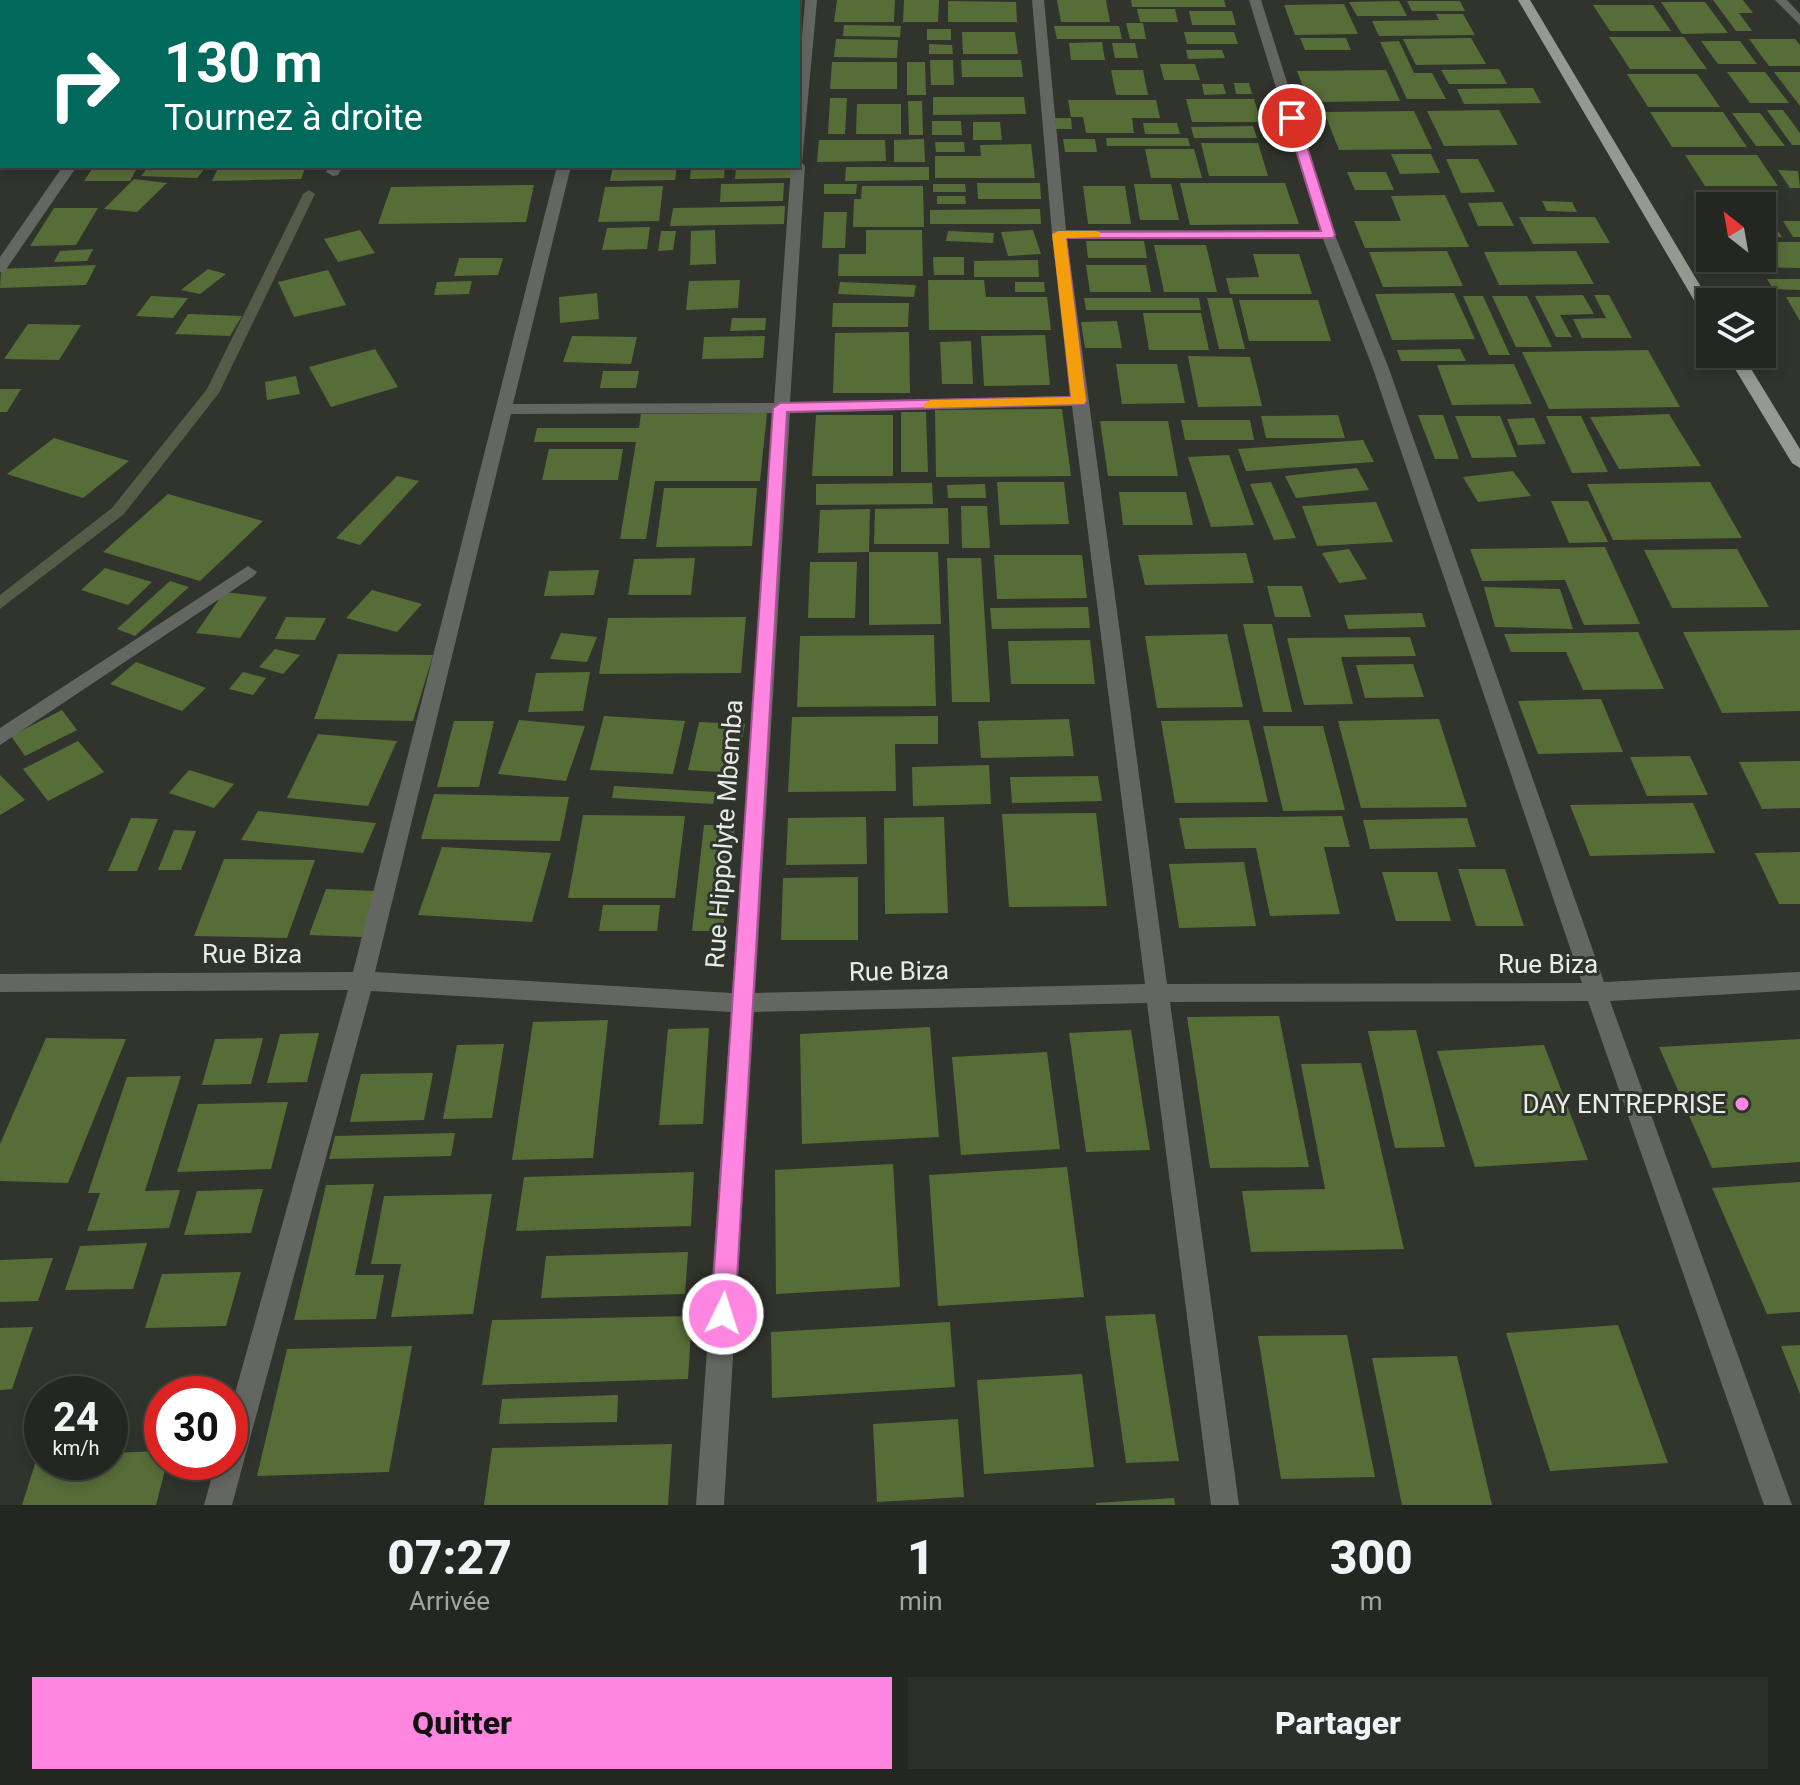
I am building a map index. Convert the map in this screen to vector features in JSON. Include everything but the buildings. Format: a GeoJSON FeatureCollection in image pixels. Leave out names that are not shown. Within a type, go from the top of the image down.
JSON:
{"type":"FeatureCollection","features":[{"type":"Feature","properties":{"kind":"main road"},"geometry":{"type":"LineString","coordinates":[[1524,0],[1696,290]]}},
{"type":"Feature","properties":{"kind":"main road"},"geometry":{"type":"LineString","coordinates":[[1742,368],[1800,463]]}},
{"type":"Feature","properties":{"kind":"street"},"geometry":{"type":"LineString","coordinates":[[800,135],[811,0]]}},
{"type":"Feature","properties":{"kind":"street"},"geometry":{"type":"LineString","coordinates":[[1038,0],[1059,234],[1079,401],[1225,1505]]}},
{"type":"Feature","properties":{"kind":"street"},"geometry":{"type":"LineString","coordinates":[[1255,0],[1328,235],[1380,366],[1596,992],[1778,1505]]}},
{"type":"Feature","properties":{"kind":"street"},"geometry":{"type":"LineString","coordinates":[[1781,0],[1800,21]]}},
{"type":"Feature","properties":{"kind":"street"},"geometry":{"type":"LineString","coordinates":[[0,268],[69,168]]}},
{"type":"Feature","properties":{"kind":"street"},"geometry":{"type":"LineString","coordinates":[[248,1396],[362,981],[563,168]]}},
{"type":"Feature","properties":{"kind":"street","name":"Rue Hippolyte Mbemba"},"geometry":{"type":"LineString","coordinates":[[710,1505],[798,168]]}},
{"type":"Feature","properties":{"kind":"street"},"geometry":{"type":"LineString","coordinates":[[1059,234],[1328,235]]}},
{"type":"Feature","properties":{"kind":"street"},"geometry":{"type":"LineString","coordinates":[[503,409],[780,408],[1079,401]]}},
{"type":"Feature","properties":{"kind":"street"},"geometry":{"type":"LineString","coordinates":[[0,738],[248,572]]}},
{"type":"Feature","properties":{"kind":"street","name":"Rue Biza"},"geometry":{"type":"LineString","coordinates":[[0,983],[362,981],[741,1003],[1157,993],[1596,992],[1800,981]]}},
{"type":"Feature","properties":{"kind":"street"},"geometry":{"type":"LineString","coordinates":[[218,1505],[225,1480]]}},
{"type":"Feature","properties":{"kind":"waterway"},"geometry":{"type":"LineString","coordinates":[[0,603],[118,511],[214,390],[309,194]]}},
{"type":"Feature","properties":{"kind":"slow traffic"},"geometry":{"type":"LineString","coordinates":[[930,405],[1079,401],[1059,234],[1096,234]]}},
{"type":"Feature","properties":{"kind":"place","name":"DAY ENTREPRISE"},"geometry":{"type":"Point","coordinates":[1742,1104]}},
{"type":"Feature","properties":{"kind":"route"},"geometry":{"type":"LineString","coordinates":[[723,1314],[780,408],[1079,401],[1059,234],[1328,235],[1292,118]]}}]}
